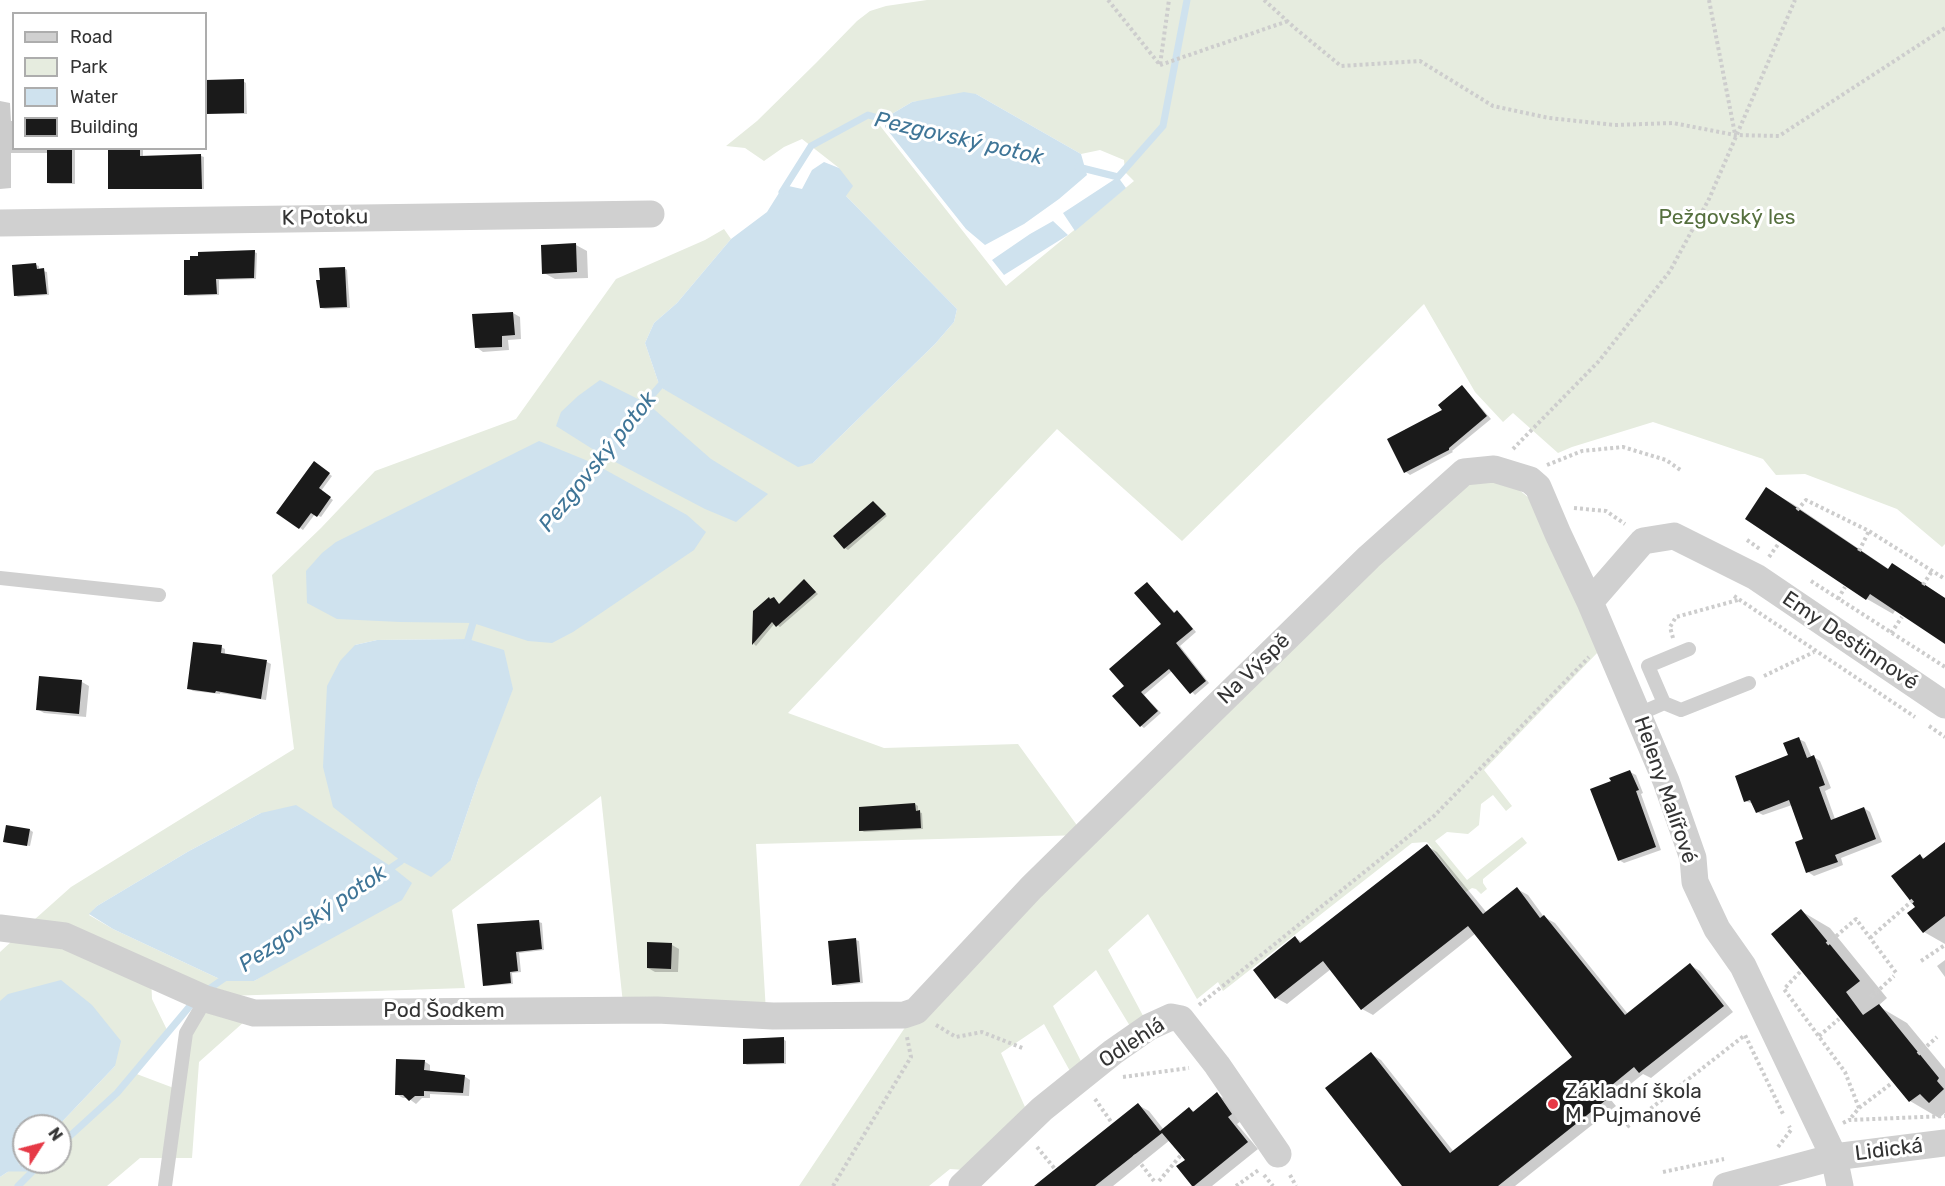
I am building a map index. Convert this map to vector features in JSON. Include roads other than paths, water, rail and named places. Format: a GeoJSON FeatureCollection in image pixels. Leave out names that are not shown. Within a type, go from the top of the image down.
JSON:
{"type":"FeatureCollection","features":[{"type":"Feature","properties":{"kind":"street","name":"K Potoku"},"geometry":{"type":"LineString","coordinates":[[0,223],[651,214]]}},
{"type":"Feature","properties":{"kind":"street","name":"Na Výspě"},"geometry":{"type":"LineString","coordinates":[[910,1013],[1032,888],[1369,557],[1464,472],[1494,469],[1530,480],[1538,486],[1590,602]]}},
{"type":"Feature","properties":{"kind":"street","name":"Emy Destinnové"},"geometry":{"type":"LineString","coordinates":[[1590,602],[1643,541],[1674,536],[1763,566],[1945,705]]}},
{"type":"Feature","properties":{"kind":"street","name":"Heleny Malířové"},"geometry":{"type":"LineString","coordinates":[[1590,602],[1666,781],[1693,858],[1695,882],[1717,929],[1743,966],[1834,1157],[1840,1186]]}},
{"type":"Feature","properties":{"kind":"street","name":"Pod Šodkem"},"geometry":{"type":"LineString","coordinates":[[0,928],[65,936],[206,999],[254,1013],[657,1010],[773,1016],[910,1013]]}},
{"type":"Feature","properties":{"kind":"street","name":"Odlehlá"},"geometry":{"type":"LineString","coordinates":[[962,1186],[1042,1109],[1113,1052],[1171,1017],[1181,1019],[1217,1065],[1278,1154]]}},
{"type":"Feature","properties":{"kind":"street","name":"Lidická"},"geometry":{"type":"LineString","coordinates":[[1726,1186],[1834,1157],[1945,1143]]}},
{"type":"Feature","properties":{"kind":"lane"},"geometry":{"type":"LineString","coordinates":[[0,578],[159,595]]}},
{"type":"Feature","properties":{"kind":"lane"},"geometry":{"type":"LineString","coordinates":[[1684,651],[1648,666],[1664,703],[1681,710],[1749,683]]}},
{"type":"Feature","properties":{"kind":"lane"},"geometry":{"type":"LineString","coordinates":[[1639,714],[1664,703]]}},
{"type":"Feature","properties":{"kind":"lane"},"geometry":{"type":"LineString","coordinates":[[165,1186],[186,1033],[206,999]]}},
{"type":"Feature","properties":{"kind":"water"},"geometry":{"type":"Polygon","coordinates":[[[964,92],[976,94],[1081,154],[1087,175],[1024,224],[985,245],[966,229],[885,127],[885,118],[912,102],[964,92]]]}},
{"type":"Feature","properties":{"kind":"water"},"geometry":{"type":"Polygon","coordinates":[[[824,162],[839,168],[853,186],[846,196],[957,309],[954,322],[935,344],[813,463],[798,467],[660,387],[645,343],[654,323],[677,303],[731,239],[767,212],[784,185],[802,189],[812,170],[824,162]]]}},
{"type":"Feature","properties":{"kind":"water"},"geometry":{"type":"Polygon","coordinates":[[[1118,177],[1126,188],[1075,231],[1063,213],[1118,177]]]}},
{"type":"Feature","properties":{"kind":"water"},"geometry":{"type":"Polygon","coordinates":[[[1053,221],[1068,235],[1004,275],[992,260],[1053,221]]]}},
{"type":"Feature","properties":{"kind":"water"},"geometry":{"type":"Polygon","coordinates":[[[600,380],[648,404],[711,459],[768,494],[736,522],[705,509],[602,455],[556,426],[561,412],[600,380]]]}},
{"type":"Feature","properties":{"kind":"water"},"geometry":{"type":"Polygon","coordinates":[[[539,441],[593,463],[687,515],[706,532],[694,550],[573,632],[552,643],[528,641],[473,623],[337,619],[307,603],[306,571],[322,553],[336,542],[539,441]]]}},
{"type":"Feature","properties":{"kind":"water"},"geometry":{"type":"Polygon","coordinates":[[[468,639],[504,650],[513,689],[451,860],[431,877],[401,861],[333,807],[323,767],[327,686],[340,661],[355,645],[377,640],[468,639]]]}},
{"type":"Feature","properties":{"kind":"water"},"geometry":{"type":"Polygon","coordinates":[[[296,805],[392,867],[412,883],[402,900],[254,981],[224,981],[113,929],[89,914],[97,906],[189,851],[261,813],[296,805]]]}},
{"type":"Feature","properties":{"kind":"water"},"geometry":{"type":"Polygon","coordinates":[[[61,980],[92,1005],[121,1041],[115,1066],[69,1114],[12,1114],[12,1169],[0,1177],[0,1001],[8,994],[61,980]]]}},
{"type":"Feature","properties":{"kind":"waterway","name":"Pezgovský potok"},"geometry":{"type":"LineString","coordinates":[[1078,167],[1118,177],[1163,126],[1187,0]]}},
{"type":"Feature","properties":{"kind":"waterway","name":"Pezgovský potok"},"geometry":{"type":"LineString","coordinates":[[782,192],[811,146],[868,115],[893,122]]}},
{"type":"Feature","properties":{"kind":"waterway","name":"Pezgovský potok"},"geometry":{"type":"LineString","coordinates":[[641,408],[665,380]]}},
{"type":"Feature","properties":{"kind":"waterway","name":"Pezgovský potok"},"geometry":{"type":"LineString","coordinates":[[588,469],[606,448]]}},
{"type":"Feature","properties":{"kind":"waterway","name":"Pezgovský potok"},"geometry":{"type":"LineString","coordinates":[[466,646],[477,617]]}},
{"type":"Feature","properties":{"kind":"waterway","name":"Pezgovský potok"},"geometry":{"type":"LineString","coordinates":[[386,871],[401,861],[403,854]]}},
{"type":"Feature","properties":{"kind":"waterway","name":"Pezgovský potok"},"geometry":{"type":"LineString","coordinates":[[206,991],[229,975]]}},
{"type":"Feature","properties":{"kind":"waterway","name":"Pezgovský potok"},"geometry":{"type":"LineString","coordinates":[[72,1134],[117,1093],[195,1000]]}},
{"type":"Feature","properties":{"kind":"waterway"},"geometry":{"type":"LineString","coordinates":[[0,1168],[12,1168]]}},
{"type":"Feature","properties":{"kind":"waterway","name":"Pezgovský potok"},"geometry":{"type":"LineString","coordinates":[[18,1186],[30,1174]]}},
{"type":"Feature","properties":{"kind":"place","name":"Základní škola M. Pujmanové"},"geometry":{"type":"Point","coordinates":[1553,1104]}},
{"type":"Feature","properties":{"kind":"park label","name":"Pežgovský les"},"geometry":{"type":"Point","coordinates":[1727,218]}}]}
